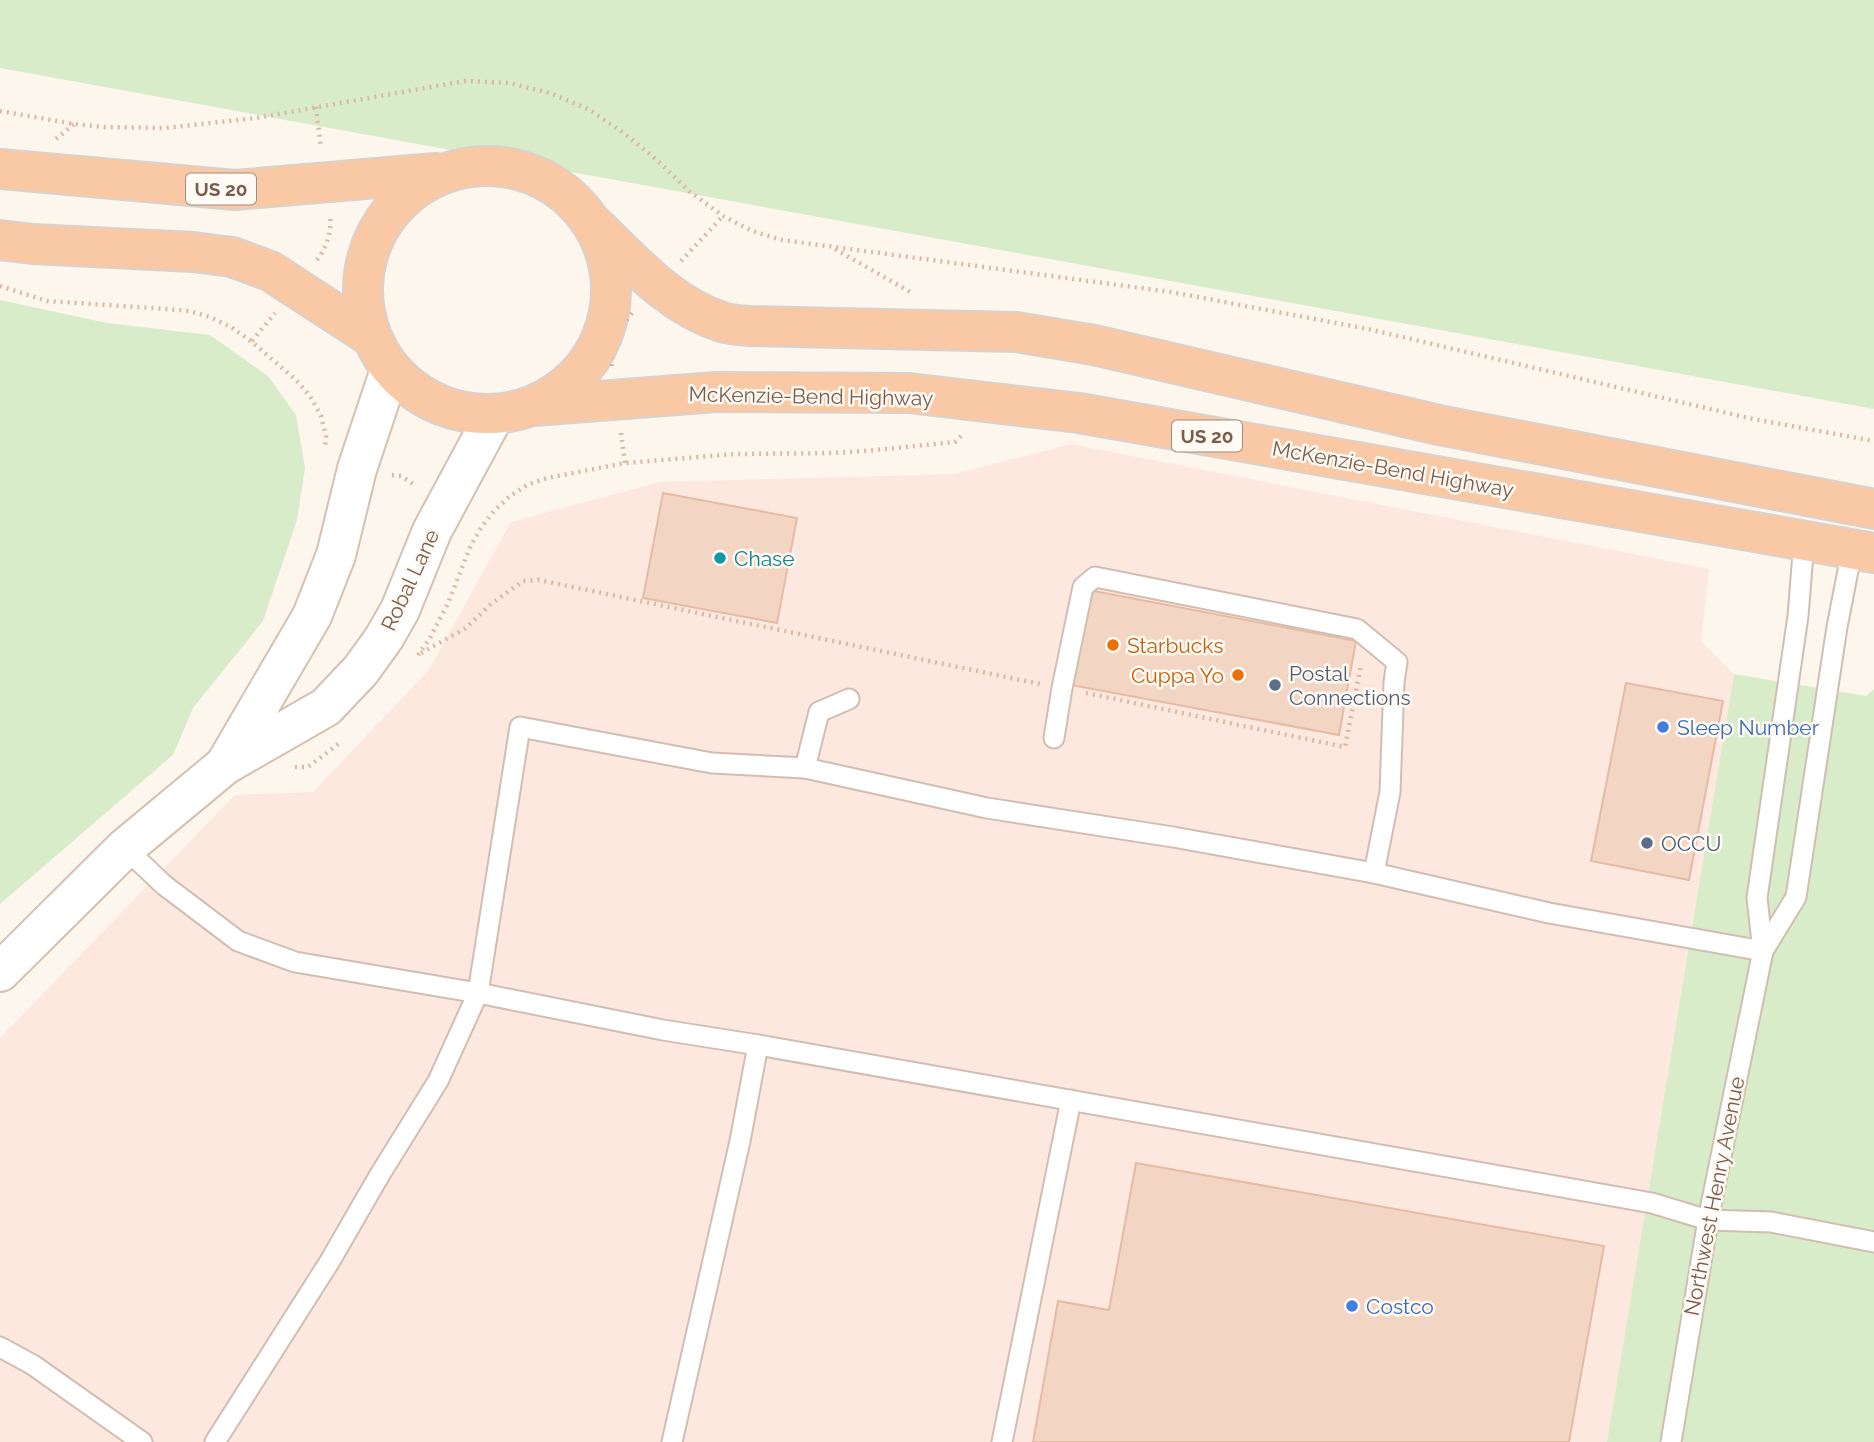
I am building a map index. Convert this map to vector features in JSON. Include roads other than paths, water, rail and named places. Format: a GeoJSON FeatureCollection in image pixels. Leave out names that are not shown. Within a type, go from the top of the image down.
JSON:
{"type":"FeatureCollection","features":[{"type":"Feature","properties":{"kind":"highway"},"geometry":{"type":"LineString","coordinates":[[593,224],[609,264],[611,308],[597,349],[570,383],[533,406],[495,414],[456,411],[420,395],[390,370],[370,336],[362,297],[366,258],[382,222],[407,193],[442,173],[484,164],[527,171],[565,192],[593,224],[657,286],[681,304],[724,323],[749,326],[1016,332],[1094,345],[1439,425],[1874,509]]}},
{"type":"Feature","properties":{"kind":"highway","name":"US 20"},"geometry":{"type":"LineString","coordinates":[[0,169],[235,190],[442,173]]}},
{"type":"Feature","properties":{"kind":"highway"},"geometry":{"type":"LineString","coordinates":[[0,240],[193,252],[232,257],[270,271],[370,336]]}},
{"type":"Feature","properties":{"kind":"highway","name":"McKenzie-Bend Highway"},"geometry":{"type":"LineString","coordinates":[[533,406],[716,392],[909,393],[1079,413],[1863,551]]}},
{"type":"Feature","properties":{"kind":"main road","name":"Robal Lane"},"geometry":{"type":"LineString","coordinates":[[225,765],[313,616],[336,555],[356,469],[390,370]]}},
{"type":"Feature","properties":{"kind":"main road","name":"Robal Lane"},"geometry":{"type":"LineString","coordinates":[[0,972],[125,848],[225,765],[326,707],[361,670],[400,610],[432,531],[495,414]]}},
{"type":"Feature","properties":{"kind":"lane"},"geometry":{"type":"LineString","coordinates":[[1763,951],[1757,898],[1798,616],[1804,541]]}},
{"type":"Feature","properties":{"kind":"lane"},"geometry":{"type":"LineString","coordinates":[[1763,951],[1796,897],[1837,627],[1863,551]]}},
{"type":"Feature","properties":{"kind":"lane"},"geometry":{"type":"LineString","coordinates":[[1054,738],[1083,587],[1095,577],[1357,629],[1397,662],[1390,792],[1374,873]]}},
{"type":"Feature","properties":{"kind":"lane"},"geometry":{"type":"LineString","coordinates":[[805,768],[819,712],[849,699]]}},
{"type":"Feature","properties":{"kind":"lane"},"geometry":{"type":"LineString","coordinates":[[215,1442],[330,1261],[438,1081],[478,993],[520,727],[712,763],[805,768],[987,808],[1173,837],[1374,873],[1549,913],[1763,951]]}},
{"type":"Feature","properties":{"kind":"lane"},"geometry":{"type":"LineString","coordinates":[[125,848],[164,885],[238,941],[295,961],[478,993],[663,1030],[1652,1203],[1708,1220],[1771,1222],[1874,1242]]}},
{"type":"Feature","properties":{"kind":"lane","name":"Northwest Henry Avenue"},"geometry":{"type":"LineString","coordinates":[[1671,1442],[1708,1220],[1763,951]]}},
{"type":"Feature","properties":{"kind":"lane"},"geometry":{"type":"LineString","coordinates":[[672,1442],[740,1141],[758,1045]]}},
{"type":"Feature","properties":{"kind":"lane"},"geometry":{"type":"LineString","coordinates":[[1002,1442],[1071,1100]]}},
{"type":"Feature","properties":{"kind":"lane"},"geometry":{"type":"LineString","coordinates":[[0,1348],[33,1365],[142,1442]]}},
{"type":"Feature","properties":{"kind":"place","name":"Chase"},"geometry":{"type":"Point","coordinates":[720,558]}},
{"type":"Feature","properties":{"kind":"place","name":"Starbucks"},"geometry":{"type":"Point","coordinates":[1113,645]}},
{"type":"Feature","properties":{"kind":"place","name":"Cuppa Yo"},"geometry":{"type":"Point","coordinates":[1238,675]}},
{"type":"Feature","properties":{"kind":"place","name":"Postal Connections"},"geometry":{"type":"Point","coordinates":[1275,685]}},
{"type":"Feature","properties":{"kind":"place","name":"Sleep Number"},"geometry":{"type":"Point","coordinates":[1663,727]}},
{"type":"Feature","properties":{"kind":"place","name":"OCCU"},"geometry":{"type":"Point","coordinates":[1647,843]}},
{"type":"Feature","properties":{"kind":"place","name":"Costco"},"geometry":{"type":"Point","coordinates":[1352,1306]}}]}
